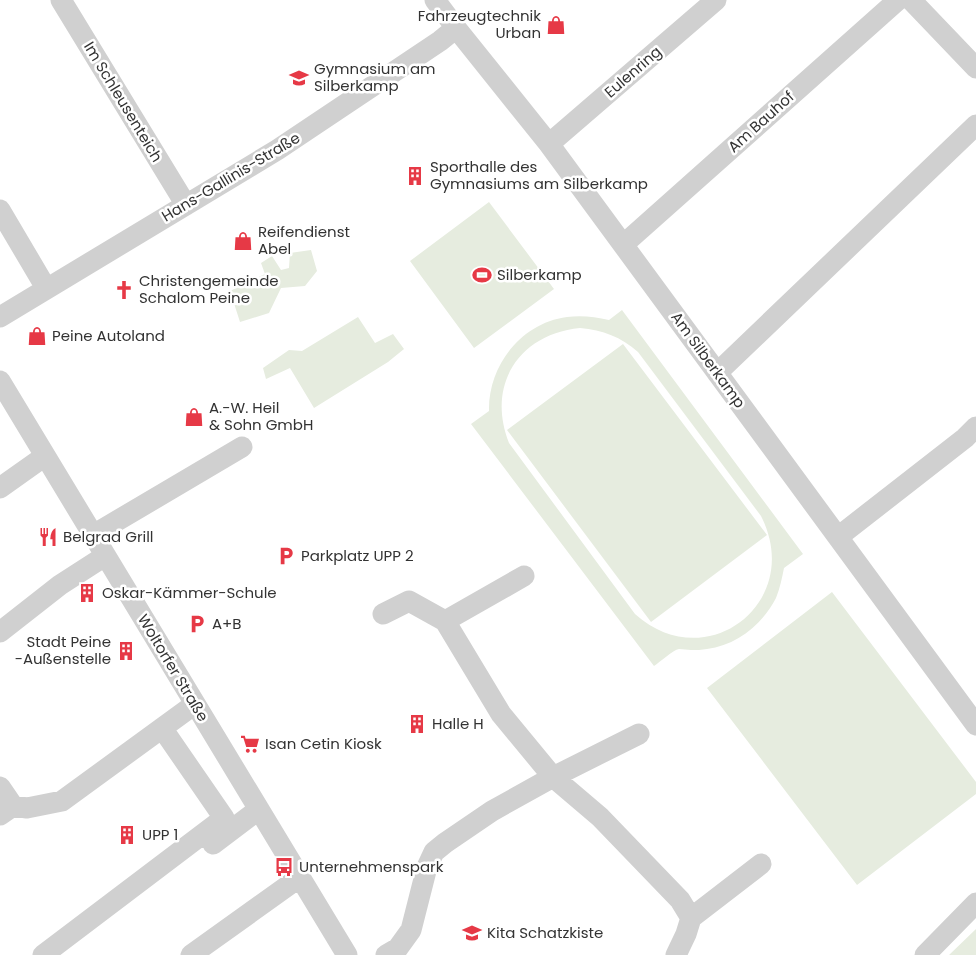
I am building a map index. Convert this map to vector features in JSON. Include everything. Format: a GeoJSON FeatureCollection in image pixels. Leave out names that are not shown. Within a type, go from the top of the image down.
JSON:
{"type":"FeatureCollection","features":[{"type":"Feature","properties":{"kind":"street","name":"Im Schleusenteich"},"geometry":{"type":"LineString","coordinates":[[61,0],[186,205]]}},
{"type":"Feature","properties":{"kind":"street","name":"Am Silberkamp"},"geometry":{"type":"LineString","coordinates":[[436,0],[456,28],[549,144],[624,244],[976,724]]}},
{"type":"Feature","properties":{"kind":"street","name":"Eulenring"},"geometry":{"type":"LineString","coordinates":[[549,144],[716,0]]}},
{"type":"Feature","properties":{"kind":"street","name":"Am Bauhof"},"geometry":{"type":"LineString","coordinates":[[624,244],[898,0]]}},
{"type":"Feature","properties":{"kind":"street"},"geometry":{"type":"LineString","coordinates":[[911,0],[976,68]]}},
{"type":"Feature","properties":{"kind":"street","name":"Hans-Gallinis-Straße"},"geometry":{"type":"LineString","coordinates":[[0,317],[277,150],[440,41],[456,28]]}},
{"type":"Feature","properties":{"kind":"street"},"geometry":{"type":"LineString","coordinates":[[717,373],[976,125]]}},
{"type":"Feature","properties":{"kind":"street"},"geometry":{"type":"LineString","coordinates":[[0,210],[46,288]]}},
{"type":"Feature","properties":{"kind":"street","name":"Woltorfer Straße"},"geometry":{"type":"LineString","coordinates":[[0,381],[347,955]]}},
{"type":"Feature","properties":{"kind":"street"},"geometry":{"type":"LineString","coordinates":[[838,536],[965,438],[976,427]]}},
{"type":"Feature","properties":{"kind":"street"},"geometry":{"type":"LineString","coordinates":[[93,535],[242,447]]}},
{"type":"Feature","properties":{"kind":"street"},"geometry":{"type":"LineString","coordinates":[[0,488],[45,456]]}},
{"type":"Feature","properties":{"kind":"street"},"geometry":{"type":"LineString","coordinates":[[0,632],[60,585],[105,556]]}},
{"type":"Feature","properties":{"kind":"street"},"geometry":{"type":"LineString","coordinates":[[445,621],[524,576]]}},
{"type":"Feature","properties":{"kind":"street"},"geometry":{"type":"LineString","coordinates":[[383,614],[409,601],[445,621],[501,714],[553,777],[600,817],[680,900],[690,918]]}},
{"type":"Feature","properties":{"kind":"street"},"geometry":{"type":"LineString","coordinates":[[0,787],[7,810],[62,801],[195,704]]}},
{"type":"Feature","properties":{"kind":"street"},"geometry":{"type":"LineString","coordinates":[[43,955],[224,818],[162,728]]}},
{"type":"Feature","properties":{"kind":"street"},"geometry":{"type":"LineString","coordinates":[[386,955],[398,948],[411,930],[427,867],[434,852],[444,843],[492,811],[553,777],[639,734]]}},
{"type":"Feature","properties":{"kind":"street"},"geometry":{"type":"LineString","coordinates":[[66,955],[258,810]]}},
{"type":"Feature","properties":{"kind":"street"},"geometry":{"type":"LineString","coordinates":[[676,955],[686,934],[690,918],[761,864]]}},
{"type":"Feature","properties":{"kind":"street"},"geometry":{"type":"LineString","coordinates":[[191,955],[300,876]]}},
{"type":"Feature","properties":{"kind":"street"},"geometry":{"type":"LineString","coordinates":[[925,955],[976,903]]}},
{"type":"Feature","properties":{"kind":"shaded area","name":"Silberkamp"},"geometry":{"type":"Polygon","coordinates":[[[489,202],[554,289],[474,348],[410,261],[489,202]]]}},
{"type":"Feature","properties":{"kind":"shaded area"},"geometry":{"type":"Polygon","coordinates":[[[311,250],[317,271],[305,286],[281,288],[269,313],[240,322],[230,291],[265,274],[261,263],[272,256],[281,270],[289,268],[290,253],[311,250]]]}},
{"type":"Feature","properties":{"kind":"shaded area"},"geometry":{"type":"Polygon","coordinates":[[[622,310],[803,554],[784,568],[776,598],[764,617],[748,632],[718,647],[701,650],[676,650],[654,666],[471,424],[489,411],[490,394],[494,378],[510,349],[535,328],[550,321],[567,317],[578,316],[609,320],[622,310]],[[580,328],[558,332],[540,340],[525,352],[513,366],[505,383],[502,401],[503,422],[509,443],[635,614],[663,632],[691,638],[718,634],[741,621],[759,602],[770,577],[771,548],[761,516],[638,352],[618,338],[580,328]]]}},
{"type":"Feature","properties":{"kind":"shaded area"},"geometry":{"type":"Polygon","coordinates":[[[358,317],[375,343],[393,334],[404,349],[388,362],[314,408],[290,368],[266,379],[263,368],[289,350],[302,351],[358,317]]]}},
{"type":"Feature","properties":{"kind":"shaded area"},"geometry":{"type":"Polygon","coordinates":[[[623,344],[767,535],[651,622],[507,430],[623,344]]]}},
{"type":"Feature","properties":{"kind":"shaded area"},"geometry":{"type":"Polygon","coordinates":[[[832,592],[976,782],[976,794],[857,885],[707,688],[832,592]]]}},
{"type":"Feature","properties":{"kind":"shaded area"},"geometry":{"type":"Polygon","coordinates":[[[976,929],[976,955],[949,955],[976,929]]]}},
{"type":"Feature","properties":{"kind":"place","name":"Fahrzeugtechnik Urban"},"geometry":{"type":"Point","coordinates":[556,25]}},
{"type":"Feature","properties":{"kind":"place","name":"Gymnasium am Silberkamp"},"geometry":{"type":"Point","coordinates":[299,78]}},
{"type":"Feature","properties":{"kind":"place","name":"Sporthalle des Gymnasiums am Silberkamp"},"geometry":{"type":"Point","coordinates":[415,176]}},
{"type":"Feature","properties":{"kind":"place","name":"Reifendienst Abel"},"geometry":{"type":"Point","coordinates":[243,241]}},
{"type":"Feature","properties":{"kind":"place","name":"Silberkamp"},"geometry":{"type":"Point","coordinates":[482,275]}},
{"type":"Feature","properties":{"kind":"place","name":"Christengemeinde Schalom Peine"},"geometry":{"type":"Point","coordinates":[124,290]}},
{"type":"Feature","properties":{"kind":"place","name":"Peine Autoland"},"geometry":{"type":"Point","coordinates":[37,336]}},
{"type":"Feature","properties":{"kind":"place","name":"A.-W. Heil & Sohn GmbH"},"geometry":{"type":"Point","coordinates":[194,417]}},
{"type":"Feature","properties":{"kind":"place","name":"Belgrad Grill"},"geometry":{"type":"Point","coordinates":[48,537]}},
{"type":"Feature","properties":{"kind":"place","name":"Parkplatz UPP 2"},"geometry":{"type":"Point","coordinates":[286,556]}},
{"type":"Feature","properties":{"kind":"place","name":"Oskar-Kämmer-Schule"},"geometry":{"type":"Point","coordinates":[87,593]}},
{"type":"Feature","properties":{"kind":"place","name":"A+B"},"geometry":{"type":"Point","coordinates":[197,624]}},
{"type":"Feature","properties":{"kind":"place","name":"Stadt Peine -Außenstelle"},"geometry":{"type":"Point","coordinates":[126,651]}},
{"type":"Feature","properties":{"kind":"place","name":"Halle H"},"geometry":{"type":"Point","coordinates":[417,724]}},
{"type":"Feature","properties":{"kind":"place","name":"Isan Cetin Kiosk"},"geometry":{"type":"Point","coordinates":[250,744]}},
{"type":"Feature","properties":{"kind":"place","name":"UPP 1"},"geometry":{"type":"Point","coordinates":[127,835]}},
{"type":"Feature","properties":{"kind":"place","name":"Unternehmenspark"},"geometry":{"type":"Point","coordinates":[284,867]}},
{"type":"Feature","properties":{"kind":"place","name":"Kita Schatzkiste"},"geometry":{"type":"Point","coordinates":[472,933]}}]}
